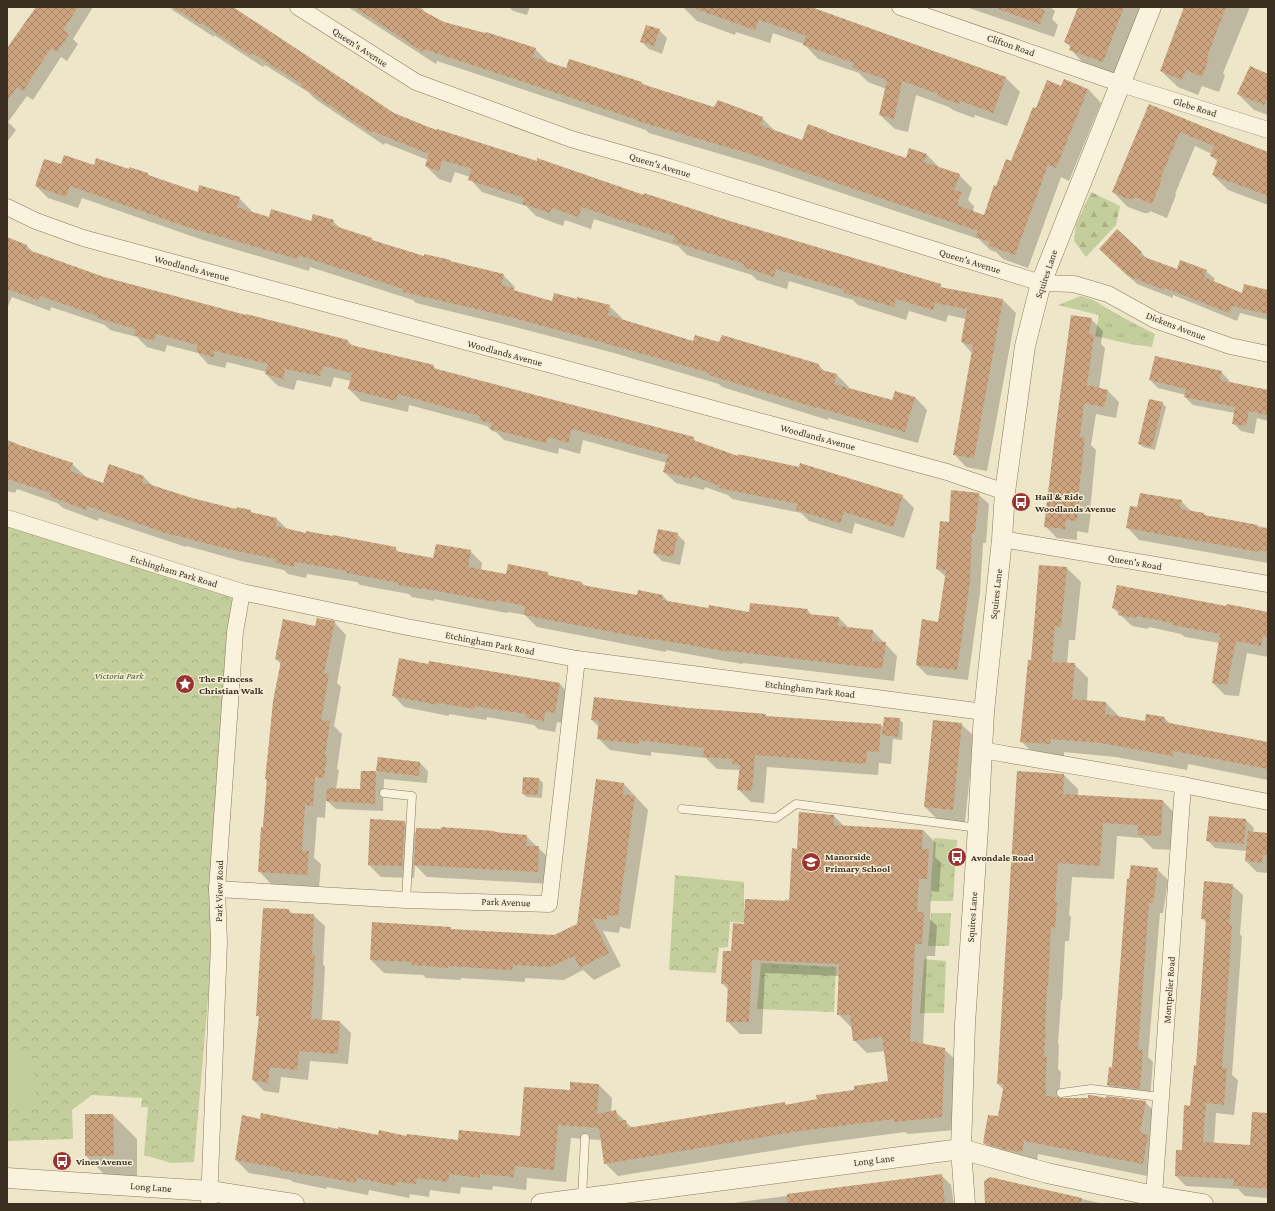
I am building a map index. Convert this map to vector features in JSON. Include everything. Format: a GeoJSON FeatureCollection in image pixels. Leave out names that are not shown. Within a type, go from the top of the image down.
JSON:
{"type":"FeatureCollection","features":[{"type":"Feature","properties":{"kind":"street","name":"Queen's Avenue"},"geometry":{"type":"LineString","coordinates":[[298,7],[416,82],[571,139],[670,167],[1041,283]]}},
{"type":"Feature","properties":{"kind":"street","name":"Clifton Road"},"geometry":{"type":"LineString","coordinates":[[900,7],[1121,84]]}},
{"type":"Feature","properties":{"kind":"street","name":"Squires Lane"},"geometry":{"type":"LineString","coordinates":[[965,1204],[961,1149],[965,1024],[984,712],[1002,539],[1005,492],[1026,346],[1041,283],[1151,7]]}},
{"type":"Feature","properties":{"kind":"street","name":"Glebe Road"},"geometry":{"type":"LineString","coordinates":[[1121,84],[1268,130]]}},
{"type":"Feature","properties":{"kind":"street","name":"Woodlands Avenue"},"geometry":{"type":"LineString","coordinates":[[7,207],[36,222],[83,238],[948,472],[1005,492]]}},
{"type":"Feature","properties":{"kind":"street","name":"Dickens Avenue"},"geometry":{"type":"LineString","coordinates":[[1041,283],[1074,284],[1108,294],[1155,320],[1230,346],[1268,354]]}},
{"type":"Feature","properties":{"kind":"street","name":"Etchingham Park Road"},"geometry":{"type":"LineString","coordinates":[[7,518],[242,592],[407,627],[577,660],[984,712]]}},
{"type":"Feature","properties":{"kind":"street","name":"Queen's Road"},"geometry":{"type":"LineString","coordinates":[[1002,539],[1268,584]]}},
{"type":"Feature","properties":{"kind":"street","name":"Park View Road"},"geometry":{"type":"LineString","coordinates":[[210,1197],[219,942],[217,888],[235,632],[242,592]]}},
{"type":"Feature","properties":{"kind":"street","name":"Park Avenue"},"geometry":{"type":"LineString","coordinates":[[217,888],[406,900],[549,904],[577,660]]}},
{"type":"Feature","properties":{"kind":"street"},"geometry":{"type":"LineString","coordinates":[[982,750],[1183,785],[1268,802]]}},
{"type":"Feature","properties":{"kind":"street","name":"Montpelier Road"},"geometry":{"type":"LineString","coordinates":[[1154,1196],[1183,785]]}},
{"type":"Feature","properties":{"kind":"street","name":"Long Lane"},"geometry":{"type":"LineString","coordinates":[[541,1204],[961,1149],[1047,1173],[1132,1194],[1203,1204]]}},
{"type":"Feature","properties":{"kind":"street","name":"Long Lane"},"geometry":{"type":"LineString","coordinates":[[7,1178],[294,1204]]}},
{"type":"Feature","properties":{"kind":"lane"},"geometry":{"type":"LineString","coordinates":[[384,793],[412,796],[406,900]]}},
{"type":"Feature","properties":{"kind":"lane"},"geometry":{"type":"LineString","coordinates":[[682,809],[776,818],[796,804],[978,828]]}},
{"type":"Feature","properties":{"kind":"lane"},"geometry":{"type":"LineString","coordinates":[[1062,1093],[1091,1089],[1161,1097]]}},
{"type":"Feature","properties":{"kind":"lane"},"geometry":{"type":"LineString","coordinates":[[582,1198],[586,1138]]}},
{"type":"Feature","properties":{"kind":"green space"},"geometry":{"type":"Polygon","coordinates":[[[1091,192],[1120,206],[1116,225],[1086,257],[1074,241],[1076,224],[1091,192]]]}},
{"type":"Feature","properties":{"kind":"green space"},"geometry":{"type":"Polygon","coordinates":[[[1081,296],[1093,300],[1155,334],[1152,347],[1130,344],[1095,336],[1099,315],[1058,305],[1081,296]]]}},
{"type":"Feature","properties":{"kind":"green space","name":"Victoria Park"},"geometry":{"type":"Polygon","coordinates":[[[7,518],[243,591],[194,1162],[171,1163],[144,1155],[148,1107],[141,1107],[142,1098],[92,1095],[72,1110],[73,1139],[7,1141],[7,518]]]}},
{"type":"Feature","properties":{"kind":"green space"},"geometry":{"type":"Polygon","coordinates":[[[934,838],[957,840],[953,901],[930,901],[934,838]]]}},
{"type":"Feature","properties":{"kind":"green space"},"geometry":{"type":"Polygon","coordinates":[[[675,875],[744,882],[744,910],[782,911],[785,899],[794,900],[856,927],[730,922],[728,947],[719,948],[716,973],[669,970],[675,875]]]}},
{"type":"Feature","properties":{"kind":"green space"},"geometry":{"type":"Polygon","coordinates":[[[931,913],[951,913],[949,946],[928,946],[931,913]]]}},
{"type":"Feature","properties":{"kind":"green space"},"geometry":{"type":"Polygon","coordinates":[[[924,959],[946,961],[944,1013],[920,1013],[924,959]]]}},
{"type":"Feature","properties":{"kind":"green space"},"geometry":{"type":"Polygon","coordinates":[[[761,963],[836,967],[834,1012],[757,1009],[761,963]]]}},
{"type":"Feature","properties":{"kind":"green space"},"geometry":{"type":"Polygon","coordinates":[[[31,1053],[38,1107],[7,1110],[7,1056],[31,1053]]]}},
{"type":"Feature","properties":{"kind":"building"},"geometry":{"type":"Polygon","coordinates":[[[36,7],[78,7],[63,30],[69,34],[57,52],[51,48],[23,91],[17,87],[7,101],[7,48],[36,7]]]}},
{"type":"Feature","properties":{"kind":"building"},"geometry":{"type":"Polygon","coordinates":[[[173,7],[233,7],[394,113],[436,130],[437,129],[537,161],[537,158],[644,195],[644,193],[733,222],[941,284],[940,287],[1003,299],[974,458],[953,455],[973,345],[961,342],[967,309],[935,303],[933,310],[896,299],[894,307],[844,293],[845,290],[776,269],[774,277],[743,267],[744,264],[673,242],[675,236],[582,207],[578,217],[552,208],[550,213],[522,204],[524,198],[468,180],[472,169],[442,160],[439,171],[425,166],[429,154],[372,131],[371,133],[301,86],[302,84],[252,53],[250,55],[201,23],[200,24],[173,7]]]}},
{"type":"Feature","properties":{"kind":"building"},"geometry":{"type":"Polygon","coordinates":[[[354,7],[416,7],[444,22],[485,33],[486,32],[536,48],[533,57],[566,68],[569,59],[714,107],[718,100],[763,117],[760,125],[802,140],[808,124],[827,132],[906,158],[909,148],[927,154],[924,162],[960,174],[954,190],[962,192],[957,205],[984,215],[994,185],[996,186],[1006,159],[1011,161],[1033,107],[1036,108],[1047,80],[1061,86],[1064,79],[1088,89],[1056,168],[1048,165],[1015,255],[989,246],[990,242],[975,237],[978,231],[747,153],[634,120],[635,119],[424,49],[423,52],[354,7]]]}},
{"type":"Feature","properties":{"kind":"building"},"geometry":{"type":"Polygon","coordinates":[[[697,7],[811,7],[1006,77],[993,113],[961,101],[959,104],[937,96],[938,94],[902,81],[894,119],[879,115],[887,80],[853,68],[854,63],[803,45],[806,36],[759,20],[755,30],[696,9],[697,7]]]}},
{"type":"Feature","properties":{"kind":"building"},"geometry":{"type":"Polygon","coordinates":[[[999,7],[1035,7],[1045,10],[1040,24],[998,9],[999,7]]]}},
{"type":"Feature","properties":{"kind":"building"},"geometry":{"type":"Polygon","coordinates":[[[1078,7],[1124,7],[1103,62],[1069,50],[1071,45],[1064,42],[1078,7]]]}},
{"type":"Feature","properties":{"kind":"building"},"geometry":{"type":"Polygon","coordinates":[[[1184,7],[1226,7],[1207,57],[1209,58],[1202,77],[1186,70],[1182,80],[1160,71],[1184,7]]]}},
{"type":"Feature","properties":{"kind":"building"},"geometry":{"type":"Polygon","coordinates":[[[646,25],[660,29],[654,46],[640,42],[646,25]]]}},
{"type":"Feature","properties":{"kind":"building"},"geometry":{"type":"Polygon","coordinates":[[[1250,66],[1268,74],[1268,97],[1264,105],[1237,94],[1250,66]]]}},
{"type":"Feature","properties":{"kind":"building"},"geometry":{"type":"Polygon","coordinates":[[[1149,104],[1268,152],[1268,196],[1212,175],[1218,159],[1210,156],[1214,146],[1180,132],[1160,179],[1162,179],[1152,204],[1135,197],[1134,199],[1128,199],[1112,192],[1149,104]]]}},
{"type":"Feature","properties":{"kind":"building"},"geometry":{"type":"Polygon","coordinates":[[[64,155],[94,165],[96,158],[129,169],[129,167],[198,192],[199,185],[240,197],[237,207],[269,217],[271,209],[311,221],[313,214],[334,220],[332,225],[372,238],[372,240],[424,256],[424,254],[451,260],[450,261],[504,274],[501,285],[513,288],[513,290],[552,301],[554,293],[610,305],[608,315],[693,341],[695,335],[719,342],[722,335],[819,364],[818,369],[837,374],[834,384],[892,400],[895,391],[915,397],[905,432],[816,408],[709,375],[710,373],[601,342],[510,317],[403,292],[403,289],[298,255],[297,259],[187,227],[70,186],[66,197],[35,186],[44,159],[61,164],[64,155]]]}},
{"type":"Feature","properties":{"kind":"building"},"geometry":{"type":"Polygon","coordinates":[[[1117,229],[1142,252],[1139,255],[1177,269],[1180,260],[1207,270],[1204,277],[1242,293],[1244,284],[1268,290],[1268,314],[1232,306],[1229,313],[1165,288],[1164,290],[1128,276],[1099,249],[1117,229]]]}},
{"type":"Feature","properties":{"kind":"building"},"geometry":{"type":"Polygon","coordinates":[[[7,237],[27,245],[26,249],[104,277],[246,315],[348,340],[347,344],[434,365],[433,368],[694,437],[693,440],[738,456],[738,454],[799,467],[800,463],[903,495],[893,527],[844,512],[840,523],[796,510],[798,504],[719,488],[720,486],[693,476],[692,479],[663,472],[668,455],[572,429],[568,443],[548,437],[546,443],[491,429],[492,423],[479,420],[480,416],[398,394],[396,401],[348,389],[352,373],[323,366],[320,376],[285,369],[283,379],[265,374],[268,364],[215,351],[213,357],[196,352],[198,345],[156,334],[154,341],[134,335],[136,329],[97,318],[98,316],[40,296],[38,300],[7,289],[7,237]]]}},
{"type":"Feature","properties":{"kind":"building"},"geometry":{"type":"Polygon","coordinates":[[[1071,315],[1092,318],[1089,334],[1094,335],[1087,385],[1108,390],[1104,407],[1084,403],[1080,437],[1085,438],[1077,521],[1066,520],[1065,529],[1044,527],[1071,315]]]}},
{"type":"Feature","properties":{"kind":"building"},"geometry":{"type":"Polygon","coordinates":[[[1155,356],[1222,371],[1220,380],[1268,390],[1268,415],[1249,411],[1246,426],[1232,424],[1235,407],[1184,397],[1186,389],[1149,380],[1155,356]]]}},
{"type":"Feature","properties":{"kind":"building"},"geometry":{"type":"Polygon","coordinates":[[[1149,399],[1163,402],[1152,447],[1138,444],[1149,399]]]}},
{"type":"Feature","properties":{"kind":"building"},"geometry":{"type":"Polygon","coordinates":[[[7,441],[73,463],[70,471],[103,483],[109,464],[144,476],[142,482],[192,498],[236,509],[237,507],[251,510],[250,512],[277,518],[276,526],[306,533],[306,531],[333,535],[396,547],[395,551],[433,558],[436,544],[471,550],[468,567],[506,574],[508,564],[548,572],[547,575],[582,582],[582,585],[637,595],[638,590],[663,595],[662,600],[708,608],[709,605],[749,612],[750,603],[808,609],[807,614],[839,617],[838,626],[873,630],[872,641],[886,642],[882,669],[730,652],[654,640],[524,615],[525,606],[398,585],[399,583],[347,573],[347,571],[295,562],[294,567],[274,562],[275,559],[174,536],[87,506],[86,510],[49,496],[51,493],[7,479],[7,441]]]}},
{"type":"Feature","properties":{"kind":"building"},"geometry":{"type":"Polygon","coordinates":[[[951,490],[979,493],[975,533],[972,533],[970,582],[957,670],[916,665],[922,619],[938,622],[946,570],[936,569],[940,521],[949,522],[951,490]]]}},
{"type":"Feature","properties":{"kind":"building"},"geometry":{"type":"Polygon","coordinates":[[[1140,493],[1182,500],[1180,509],[1258,525],[1257,527],[1268,529],[1268,552],[1260,550],[1260,552],[1126,528],[1130,506],[1137,507],[1140,493]]]}},
{"type":"Feature","properties":{"kind":"building"},"geometry":{"type":"Polygon","coordinates":[[[658,529],[678,533],[673,557],[653,553],[658,529]]]}},
{"type":"Feature","properties":{"kind":"building"},"geometry":{"type":"Polygon","coordinates":[[[1039,565],[1067,567],[1061,627],[1055,626],[1052,662],[1075,663],[1072,699],[1106,702],[1105,714],[1145,721],[1146,714],[1165,717],[1164,722],[1268,742],[1268,769],[1174,751],[1173,756],[1101,743],[1051,739],[1050,744],[1020,742],[1028,660],[1031,660],[1039,565]]]}},
{"type":"Feature","properties":{"kind":"building"},"geometry":{"type":"Polygon","coordinates":[[[1117,585],[1226,606],[1227,604],[1268,612],[1268,638],[1263,637],[1261,646],[1236,641],[1227,685],[1212,683],[1220,634],[1172,625],[1172,623],[1137,616],[1136,618],[1118,615],[1119,610],[1112,608],[1117,585]]]}},
{"type":"Feature","properties":{"kind":"building"},"geometry":{"type":"Polygon","coordinates":[[[317,618],[335,621],[324,673],[329,674],[321,720],[330,721],[325,757],[327,757],[324,778],[315,777],[313,806],[305,805],[302,851],[309,851],[307,875],[258,872],[273,701],[281,661],[275,659],[283,619],[315,626],[317,618]]]}},
{"type":"Feature","properties":{"kind":"building"},"geometry":{"type":"Polygon","coordinates":[[[399,658],[428,664],[429,661],[560,683],[555,713],[545,711],[544,721],[526,718],[526,714],[475,706],[475,709],[438,703],[438,705],[392,696],[399,658]]]}},
{"type":"Feature","properties":{"kind":"building"},"geometry":{"type":"Polygon","coordinates":[[[594,697],[689,708],[766,714],[765,716],[881,724],[879,752],[867,751],[866,764],[755,755],[752,791],[737,790],[740,765],[732,764],[733,759],[703,757],[704,748],[639,740],[639,744],[597,739],[599,721],[591,720],[594,697]]]}},
{"type":"Feature","properties":{"kind":"building"},"geometry":{"type":"Polygon","coordinates":[[[884,717],[900,718],[898,737],[882,735],[884,717]]]}},
{"type":"Feature","properties":{"kind":"building"},"geometry":{"type":"Polygon","coordinates":[[[933,720],[962,723],[953,810],[924,807],[933,720]]]}},
{"type":"Feature","properties":{"kind":"building"},"geometry":{"type":"Polygon","coordinates":[[[378,757],[420,762],[419,776],[376,771],[378,757]]]}},
{"type":"Feature","properties":{"kind":"building"},"geometry":{"type":"Polygon","coordinates":[[[361,771],[376,771],[375,804],[326,801],[327,788],[360,789],[361,771]]]}},
{"type":"Feature","properties":{"kind":"building"},"geometry":{"type":"Polygon","coordinates":[[[1017,771],[1064,774],[1063,794],[1163,800],[1161,836],[1138,835],[1138,825],[1103,823],[1100,866],[1058,863],[1055,928],[1051,927],[1047,986],[1044,1057],[1047,1057],[1045,1087],[1046,1096],[1062,1098],[1088,1098],[1088,1095],[1091,1095],[1106,1098],[1106,1096],[1146,1101],[1140,1133],[1148,1135],[1143,1164],[1024,1141],[1022,1152],[1007,1150],[983,1143],[988,1115],[998,1116],[1004,1084],[997,1084],[1017,771]]]}},
{"type":"Feature","properties":{"kind":"building"},"geometry":{"type":"Polygon","coordinates":[[[523,777],[539,778],[538,795],[522,794],[523,777]]]}},
{"type":"Feature","properties":{"kind":"building"},"geometry":{"type":"Polygon","coordinates":[[[596,779],[624,783],[623,794],[635,796],[618,916],[607,915],[607,920],[592,918],[609,953],[580,968],[574,956],[550,967],[513,965],[512,970],[448,966],[448,968],[412,965],[412,962],[370,960],[372,922],[451,927],[451,929],[554,935],[577,924],[596,779]]]}},
{"type":"Feature","properties":{"kind":"building"},"geometry":{"type":"Polygon","coordinates":[[[799,812],[834,815],[834,825],[923,830],[922,849],[929,849],[927,879],[919,879],[917,912],[924,912],[922,944],[915,944],[910,1041],[945,1048],[942,1117],[894,1122],[894,1119],[793,1132],[604,1164],[599,1128],[558,1125],[554,1170],[515,1166],[513,1177],[480,1174],[480,1178],[449,1174],[448,1182],[417,1178],[416,1184],[397,1182],[396,1186],[357,1178],[356,1183],[279,1170],[280,1168],[235,1160],[242,1115],[260,1119],[261,1113],[338,1129],[338,1127],[378,1135],[379,1130],[406,1136],[407,1134],[458,1140],[459,1130],[520,1136],[524,1087],[570,1090],[570,1082],[599,1084],[597,1114],[616,1110],[618,1121],[626,1120],[627,1128],[785,1102],[785,1105],[817,1099],[816,1095],[854,1090],[854,1086],[888,1081],[882,1037],[853,1041],[850,1015],[837,1015],[839,964],[752,960],[749,1022],[726,1022],[728,984],[721,984],[723,951],[731,951],[733,923],[744,924],[745,899],[789,901],[792,848],[797,849],[799,812]]]}},
{"type":"Feature","properties":{"kind":"building"},"geometry":{"type":"Polygon","coordinates":[[[1209,816],[1246,819],[1244,844],[1206,841],[1209,816]]]}},
{"type":"Feature","properties":{"kind":"building"},"geometry":{"type":"Polygon","coordinates":[[[370,819],[405,821],[402,866],[368,865],[370,819]]]}},
{"type":"Feature","properties":{"kind":"building"},"geometry":{"type":"Polygon","coordinates":[[[441,827],[527,835],[526,846],[539,846],[538,872],[414,865],[416,828],[441,829],[441,827]]]}},
{"type":"Feature","properties":{"kind":"building"},"geometry":{"type":"Polygon","coordinates":[[[1248,831],[1268,833],[1268,855],[1263,855],[1262,863],[1245,861],[1248,831]]]}},
{"type":"Feature","properties":{"kind":"building"},"geometry":{"type":"Polygon","coordinates":[[[1131,865],[1158,868],[1153,903],[1149,903],[1138,1049],[1143,1050],[1140,1089],[1107,1085],[1109,1067],[1112,1067],[1127,879],[1129,879],[1131,865]]]}},
{"type":"Feature","properties":{"kind":"building"},"geometry":{"type":"Polygon","coordinates":[[[1204,881],[1233,884],[1229,925],[1232,925],[1222,1068],[1227,1068],[1224,1105],[1206,1103],[1203,1142],[1250,1145],[1252,1112],[1268,1113],[1268,1189],[1233,1186],[1234,1179],[1175,1176],[1176,1150],[1182,1150],[1184,1105],[1190,1106],[1194,1065],[1196,1066],[1206,919],[1201,919],[1204,881]]]}},
{"type":"Feature","properties":{"kind":"building"},"geometry":{"type":"Polygon","coordinates":[[[263,908],[289,909],[289,913],[314,914],[312,954],[315,955],[311,1019],[340,1021],[338,1054],[299,1051],[297,1070],[270,1067],[268,1083],[252,1080],[259,1016],[256,1016],[263,908]]]}},
{"type":"Feature","properties":{"kind":"building"},"geometry":{"type":"Polygon","coordinates":[[[85,1114],[113,1114],[114,1156],[85,1156],[85,1114]]]}},
{"type":"Feature","properties":{"kind":"building"},"geometry":{"type":"Polygon","coordinates":[[[942,1174],[945,1204],[787,1204],[787,1194],[942,1174]]]}},
{"type":"Feature","properties":{"kind":"building"},"geometry":{"type":"Polygon","coordinates":[[[990,1177],[1082,1198],[1081,1204],[985,1204],[984,1181],[990,1177]]]}},
{"type":"Feature","properties":{"kind":"place","name":"Hail & Ride Woodlands Avenue"},"geometry":{"type":"Point","coordinates":[1021,502]}},
{"type":"Feature","properties":{"kind":"place","name":"The Princess Christian Walk"},"geometry":{"type":"Point","coordinates":[185,684]}},
{"type":"Feature","properties":{"kind":"place","name":"Avondale Road"},"geometry":{"type":"Point","coordinates":[957,857]}},
{"type":"Feature","properties":{"kind":"place","name":"Manorside Primary School"},"geometry":{"type":"Point","coordinates":[811,862]}},
{"type":"Feature","properties":{"kind":"place","name":"Vines Avenue"},"geometry":{"type":"Point","coordinates":[62,1161]}}]}
